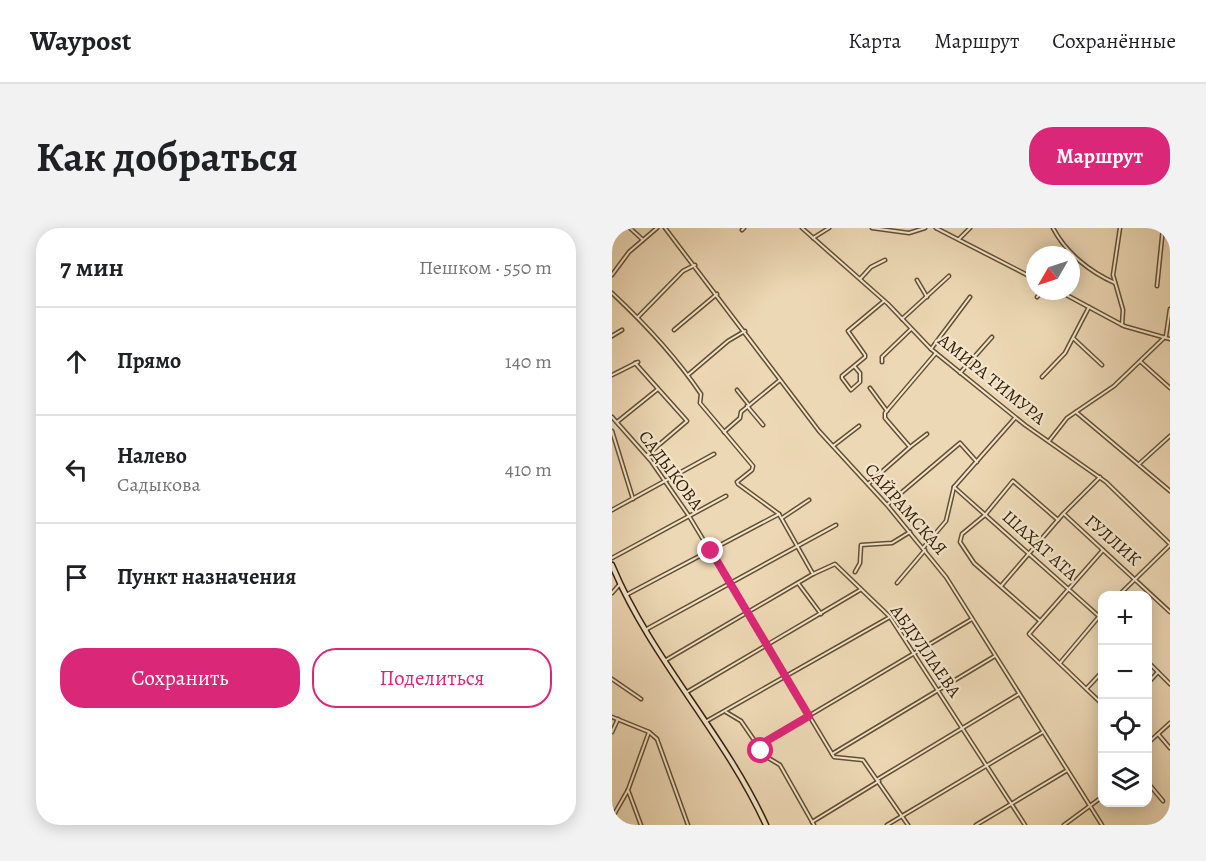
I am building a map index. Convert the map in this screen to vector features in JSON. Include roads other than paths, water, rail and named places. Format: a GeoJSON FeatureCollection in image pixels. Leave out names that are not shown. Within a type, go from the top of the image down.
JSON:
{"type":"FeatureCollection","features":[{"type":"Feature","properties":{"kind":"main road"},"geometry":{"type":"LineString","coordinates":[[612,565],[620,584],[663,661],[748,785],[766,825]]}},
{"type":"Feature","properties":{"kind":"street"},"geometry":{"type":"LineString","coordinates":[[630,228],[643,240]]}},
{"type":"Feature","properties":{"kind":"street"},"geometry":{"type":"LineString","coordinates":[[612,275],[629,252],[657,228]]}},
{"type":"Feature","properties":{"kind":"street","name":"САЙРАМСКАЯ"},"geometry":{"type":"LineString","coordinates":[[665,228],[833,446],[887,505],[946,577],[1102,825]]}},
{"type":"Feature","properties":{"kind":"street","name":"АМИРА ТИМУРА"},"geometry":{"type":"LineString","coordinates":[[802,228],[884,300],[931,349],[1015,417],[1100,477],[1170,545]]}},
{"type":"Feature","properties":{"kind":"street"},"geometry":{"type":"LineString","coordinates":[[813,238],[829,228]]}},
{"type":"Feature","properties":{"kind":"street"},"geometry":{"type":"LineString","coordinates":[[872,228],[899,229],[909,233],[925,228]]}},
{"type":"Feature","properties":{"kind":"street"},"geometry":{"type":"LineString","coordinates":[[936,228],[1026,274]]}},
{"type":"Feature","properties":{"kind":"street"},"geometry":{"type":"LineString","coordinates":[[958,239],[970,228]]}},
{"type":"Feature","properties":{"kind":"street"},"geometry":{"type":"LineString","coordinates":[[1060,228],[1054,229],[1065,245],[1094,274],[1115,283]]}},
{"type":"Feature","properties":{"kind":"street"},"geometry":{"type":"LineString","coordinates":[[1120,228],[1113,275],[1123,310],[1122,325]]}},
{"type":"Feature","properties":{"kind":"street"},"geometry":{"type":"LineString","coordinates":[[1157,286],[1163,228]]}},
{"type":"Feature","properties":{"kind":"street"},"geometry":{"type":"LineString","coordinates":[[860,279],[871,267],[885,260]]}},
{"type":"Feature","properties":{"kind":"street"},"geometry":{"type":"LineString","coordinates":[[638,317],[669,283],[683,271],[695,265]]}},
{"type":"Feature","properties":{"kind":"street"},"geometry":{"type":"LineString","coordinates":[[902,319],[949,276]]}},
{"type":"Feature","properties":{"kind":"street"},"geometry":{"type":"LineString","coordinates":[[917,280],[927,297]]}},
{"type":"Feature","properties":{"kind":"street"},"geometry":{"type":"LineString","coordinates":[[612,292],[638,317],[688,375],[701,394],[700,404],[753,466],[752,470],[737,482],[738,484],[779,514],[813,574],[748,614],[663,661]]}},
{"type":"Feature","properties":{"kind":"street"},"geometry":{"type":"LineString","coordinates":[[674,330],[717,294]]}},
{"type":"Feature","properties":{"kind":"street"},"geometry":{"type":"LineString","coordinates":[[931,349],[970,297]]}},
{"type":"Feature","properties":{"kind":"street"},"geometry":{"type":"LineString","coordinates":[[854,366],[860,374],[860,382],[851,390],[842,378],[865,354],[848,331],[884,300]]}},
{"type":"Feature","properties":{"kind":"street"},"geometry":{"type":"LineString","coordinates":[[1076,300],[1122,325],[1170,339]]}},
{"type":"Feature","properties":{"kind":"street"},"geometry":{"type":"LineString","coordinates":[[1042,377],[1065,353],[1089,307]]}},
{"type":"Feature","properties":{"kind":"street"},"geometry":{"type":"LineString","coordinates":[[1049,441],[1076,411],[1114,386],[1166,336],[1170,309]]}},
{"type":"Feature","properties":{"kind":"street"},"geometry":{"type":"LineString","coordinates":[[882,363],[882,357],[911,328]]}},
{"type":"Feature","properties":{"kind":"street"},"geometry":{"type":"LineString","coordinates":[[612,336],[622,330]]}},
{"type":"Feature","properties":{"kind":"street"},"geometry":{"type":"LineString","coordinates":[[688,375],[728,341],[745,331]]}},
{"type":"Feature","properties":{"kind":"street"},"geometry":{"type":"LineString","coordinates":[[960,373],[992,337]]}},
{"type":"Feature","properties":{"kind":"street"},"geometry":{"type":"LineString","coordinates":[[1073,338],[1102,364]]}},
{"type":"Feature","properties":{"kind":"street"},"geometry":{"type":"LineString","coordinates":[[910,447],[885,418],[887,411],[936,353]]}},
{"type":"Feature","properties":{"kind":"street"},"geometry":{"type":"LineString","coordinates":[[1140,361],[1170,388]]}},
{"type":"Feature","properties":{"kind":"street"},"geometry":{"type":"LineString","coordinates":[[612,375],[637,363],[687,421],[646,456]]}},
{"type":"Feature","properties":{"kind":"street"},"geometry":{"type":"LineString","coordinates":[[724,432],[740,418],[741,412],[780,380]]}},
{"type":"Feature","properties":{"kind":"street"},"geometry":{"type":"LineString","coordinates":[[870,388],[887,411]]}},
{"type":"Feature","properties":{"kind":"street"},"geometry":{"type":"LineString","coordinates":[[617,422],[658,389]]}},
{"type":"Feature","properties":{"kind":"street"},"geometry":{"type":"LineString","coordinates":[[737,390],[763,425]]}},
{"type":"Feature","properties":{"kind":"street"},"geometry":{"type":"LineString","coordinates":[[1076,411],[1170,491]]}},
{"type":"Feature","properties":{"kind":"street","name":"САДЫКОВА"},"geometry":{"type":"LineString","coordinates":[[612,417],[646,456],[689,516],[832,754]]}},
{"type":"Feature","properties":{"kind":"street"},"geometry":{"type":"LineString","coordinates":[[897,583],[945,521],[954,487],[1015,417]]}},
{"type":"Feature","properties":{"kind":"street"},"geometry":{"type":"LineString","coordinates":[[833,446],[859,426]]}},
{"type":"Feature","properties":{"kind":"street"},"geometry":{"type":"LineString","coordinates":[[612,431],[633,499]]}},
{"type":"Feature","properties":{"kind":"street"},"geometry":{"type":"LineString","coordinates":[[868,484],[927,434]]}},
{"type":"Feature","properties":{"kind":"street"},"geometry":{"type":"LineString","coordinates":[[1139,464],[1170,436]]}},
{"type":"Feature","properties":{"kind":"street"},"geometry":{"type":"LineString","coordinates":[[887,505],[960,443],[977,462]]}},
{"type":"Feature","properties":{"kind":"street"},"geometry":{"type":"LineString","coordinates":[[612,510],[714,454]]}},
{"type":"Feature","properties":{"kind":"street"},"geometry":{"type":"LineString","coordinates":[[1000,586],[1063,514],[1100,477]]}},
{"type":"Feature","properties":{"kind":"street","name":"ГУЛЛИК"},"geometry":{"type":"LineString","coordinates":[[986,515],[1013,481],[1058,520]]}},
{"type":"Feature","properties":{"kind":"street","name":"ШАХАТ АТА"},"geometry":{"type":"LineString","coordinates":[[954,487],[1098,613]]}},
{"type":"Feature","properties":{"kind":"street"},"geometry":{"type":"LineString","coordinates":[[612,558],[726,496]]}},
{"type":"Feature","properties":{"kind":"street"},"geometry":{"type":"LineString","coordinates":[[782,518],[809,500]]}},
{"type":"Feature","properties":{"kind":"street"},"geometry":{"type":"LineString","coordinates":[[626,595],[779,514]]}},
{"type":"Feature","properties":{"kind":"street","name":"ГУЛЛИК"},"geometry":{"type":"LineString","coordinates":[[1063,514],[1135,577],[1170,612]]}},
{"type":"Feature","properties":{"kind":"street","name":"ШАХАТ АТА"},"geometry":{"type":"LineString","coordinates":[[986,515],[962,534],[960,542],[974,562],[1041,621]]}},
{"type":"Feature","properties":{"kind":"street"},"geometry":{"type":"LineString","coordinates":[[645,630],[836,525]]}},
{"type":"Feature","properties":{"kind":"street"},"geometry":{"type":"LineString","coordinates":[[855,572],[860,563],[860,547],[863,543],[892,543],[910,532]]}},
{"type":"Feature","properties":{"kind":"street"},"geometry":{"type":"LineString","coordinates":[[1122,591],[1170,545]]}},
{"type":"Feature","properties":{"kind":"street"},"geometry":{"type":"LineString","coordinates":[[1098,700],[1029,634],[1103,550]]}},
{"type":"Feature","properties":{"kind":"street","name":"АБДУЛЛАЕВА"},"geometry":{"type":"LineString","coordinates":[[813,574],[831,563],[835,564],[890,617],[1025,825]]}},
{"type":"Feature","properties":{"kind":"street"},"geometry":{"type":"LineString","coordinates":[[798,583],[821,614]]}},
{"type":"Feature","properties":{"kind":"street"},"geometry":{"type":"LineString","coordinates":[[612,593],[620,584]]}},
{"type":"Feature","properties":{"kind":"street"},"geometry":{"type":"LineString","coordinates":[[685,693],[767,647],[860,590]]}},
{"type":"Feature","properties":{"kind":"street"},"geometry":{"type":"LineString","coordinates":[[705,722],[890,617]]}},
{"type":"Feature","properties":{"kind":"street"},"geometry":{"type":"LineString","coordinates":[[758,746],[916,655],[972,619]]}},
{"type":"Feature","properties":{"kind":"street"},"geometry":{"type":"LineString","coordinates":[[1060,663],[1098,620]]}},
{"type":"Feature","properties":{"kind":"street"},"geometry":{"type":"LineString","coordinates":[[908,825],[864,760],[834,757],[832,754],[939,692],[995,656]]}},
{"type":"Feature","properties":{"kind":"street"},"geometry":{"type":"LineString","coordinates":[[1152,666],[1170,684]]}},
{"type":"Feature","properties":{"kind":"street"},"geometry":{"type":"LineString","coordinates":[[1152,679],[1158,672]]}},
{"type":"Feature","properties":{"kind":"street"},"geometry":{"type":"LineString","coordinates":[[1087,688],[1098,676]]}},
{"type":"Feature","properties":{"kind":"street"},"geometry":{"type":"LineString","coordinates":[[612,679],[641,699]]}},
{"type":"Feature","properties":{"kind":"street"},"geometry":{"type":"LineString","coordinates":[[726,712],[741,721],[765,756],[780,765],[813,823],[1019,694]]}},
{"type":"Feature","properties":{"kind":"street"},"geometry":{"type":"LineString","coordinates":[[612,717],[649,732],[657,739],[688,825]]}},
{"type":"Feature","properties":{"kind":"street"},"geometry":{"type":"LineString","coordinates":[[612,732],[618,719]]}},
{"type":"Feature","properties":{"kind":"street"},"geometry":{"type":"LineString","coordinates":[[1152,739],[1170,723]]}},
{"type":"Feature","properties":{"kind":"street"},"geometry":{"type":"LineString","coordinates":[[612,818],[614,810],[628,790],[649,732]]}},
{"type":"Feature","properties":{"kind":"street"},"geometry":{"type":"LineString","coordinates":[[887,825],[1043,732]]}},
{"type":"Feature","properties":{"kind":"street"},"geometry":{"type":"LineString","coordinates":[[1158,734],[1170,747]]}},
{"type":"Feature","properties":{"kind":"street"},"geometry":{"type":"LineString","coordinates":[[976,825],[1067,771]]}},
{"type":"Feature","properties":{"kind":"street"},"geometry":{"type":"LineString","coordinates":[[1152,788],[1163,801]]}},
{"type":"Feature","properties":{"kind":"street"},"geometry":{"type":"LineString","coordinates":[[628,790],[641,825]]}},
{"type":"Feature","properties":{"kind":"street"},"geometry":{"type":"LineString","coordinates":[[1064,825],[1098,801]]}},
{"type":"Feature","properties":{"kind":"street"},"geometry":{"type":"LineString","coordinates":[[1160,825],[1170,817]]}}]}
